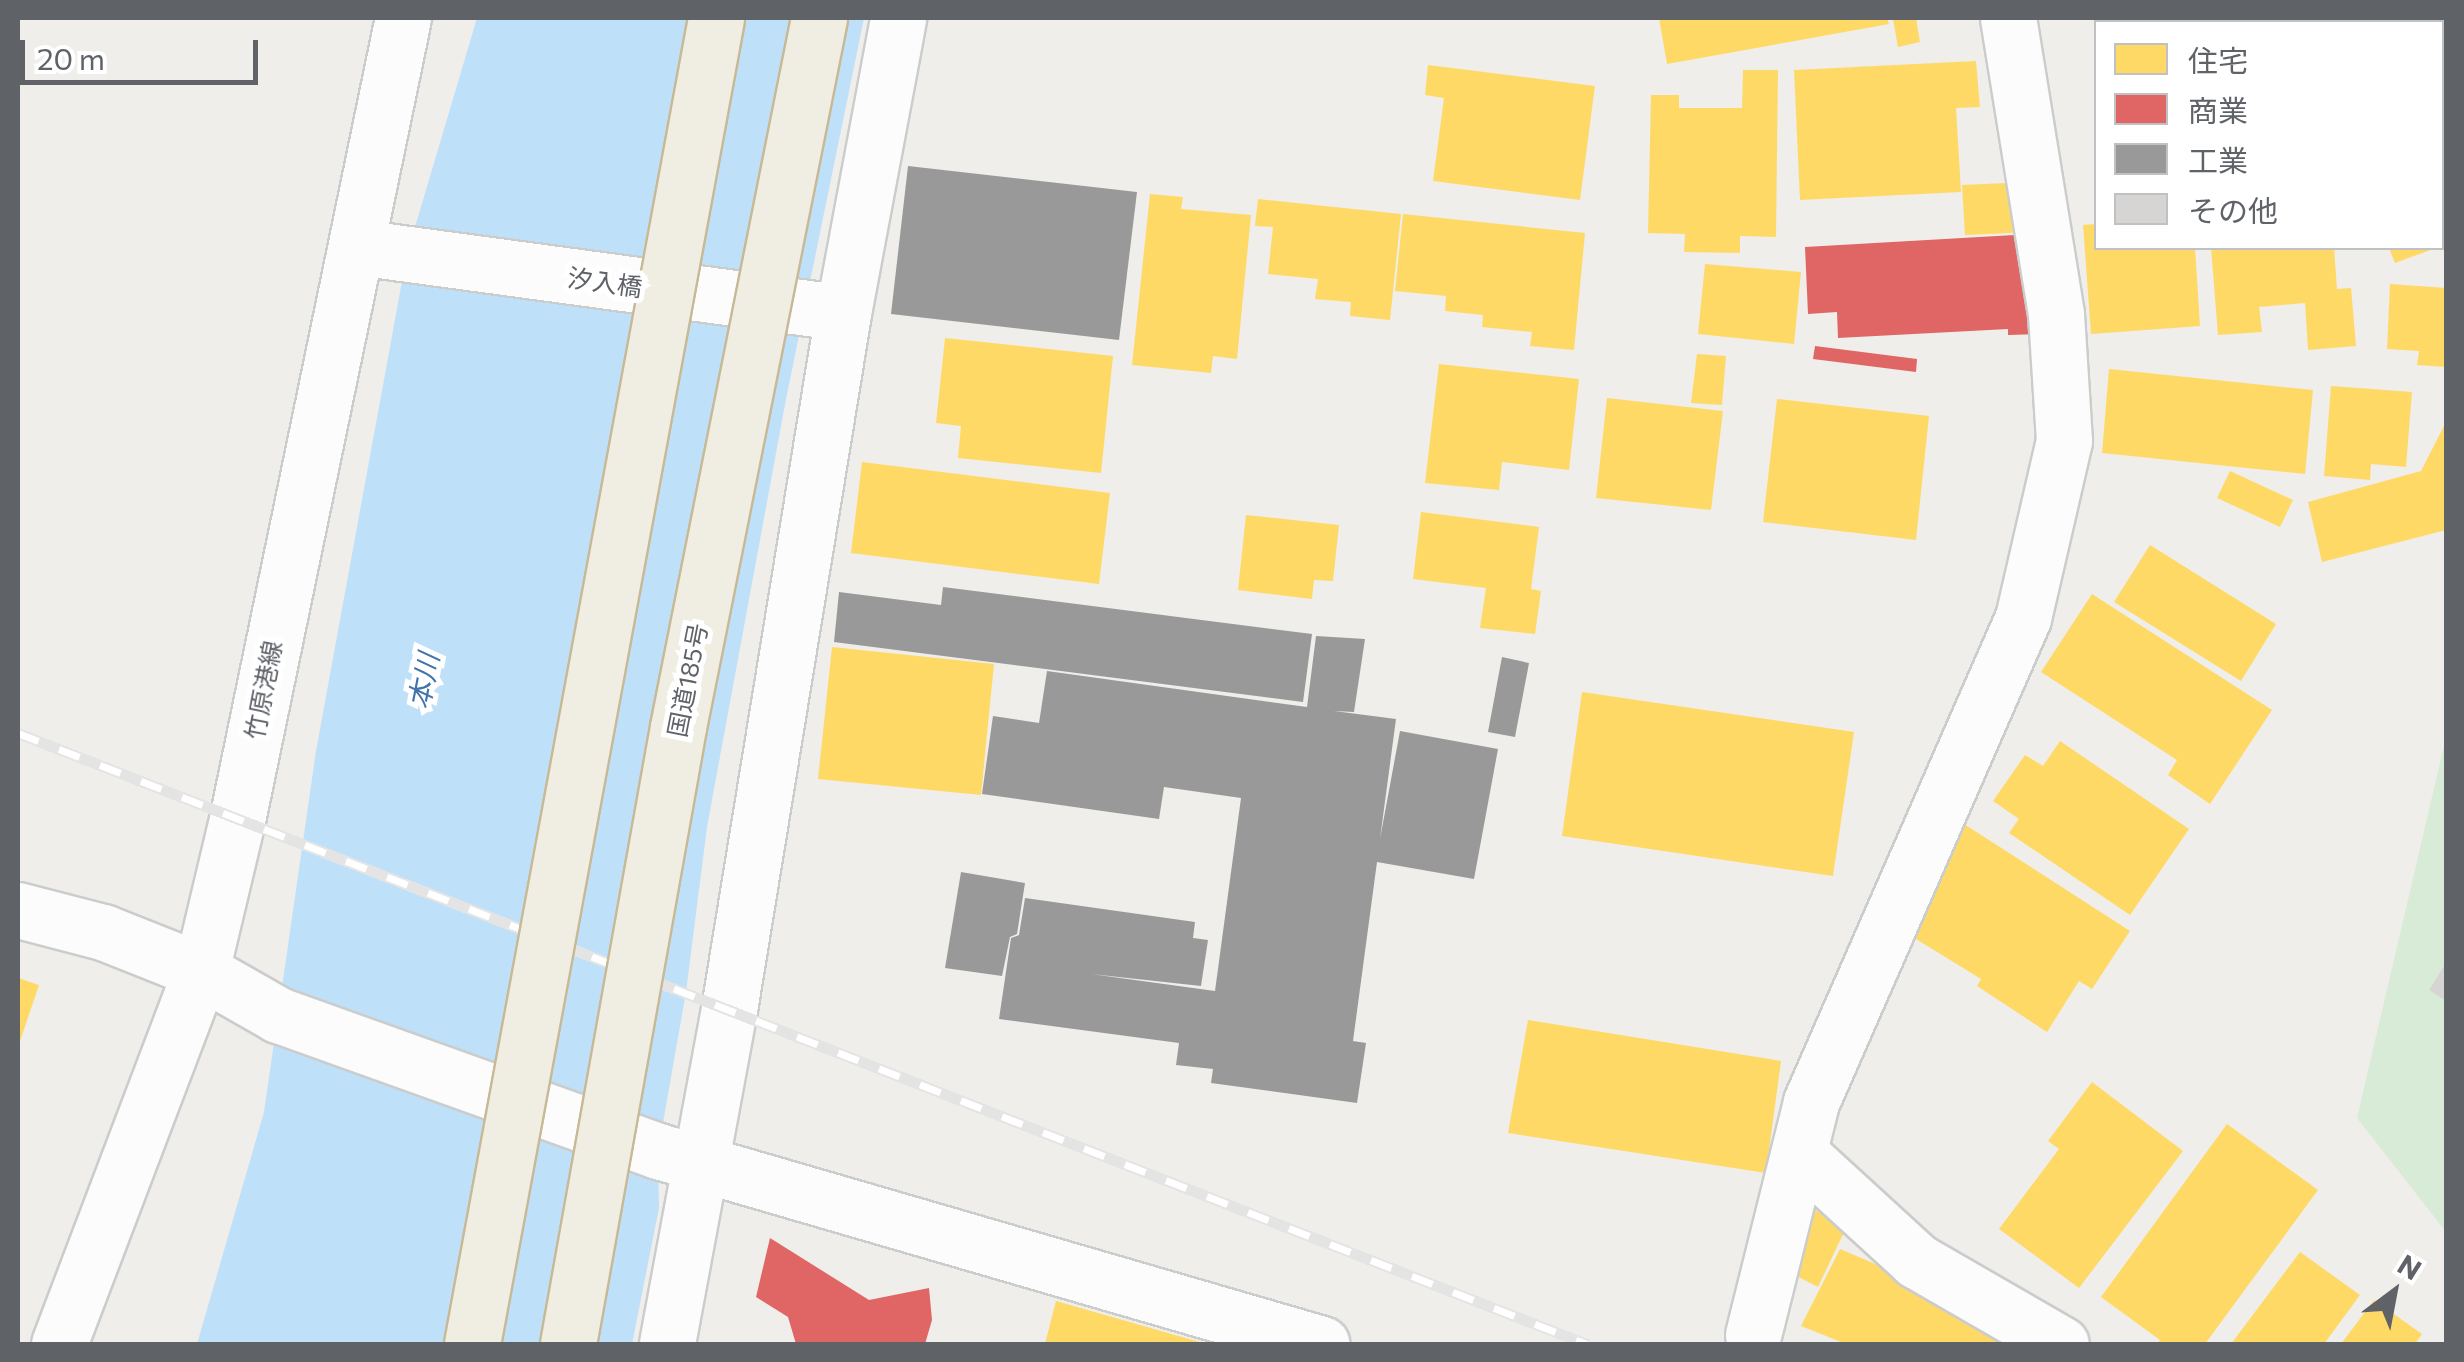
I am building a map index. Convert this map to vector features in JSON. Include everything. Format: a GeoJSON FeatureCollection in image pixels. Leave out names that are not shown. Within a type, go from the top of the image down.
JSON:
{"type":"FeatureCollection","features":[{"type":"Feature","properties":{"kind":"highway"},"geometry":{"type":"LineString","coordinates":[[472,1344],[716,18]]}},
{"type":"Feature","properties":{"kind":"highway","name":"国道185号"},"geometry":{"type":"LineString","coordinates":[[568,1344],[678,726],[819,18]]}},
{"type":"Feature","properties":{"kind":"street","name":"竹原港線"},"geometry":{"type":"LineString","coordinates":[[59,1344],[201,972],[382,250],[403,18]]}},
{"type":"Feature","properties":{"kind":"street"},"geometry":{"type":"LineString","coordinates":[[668,1344],[678,1157],[730,1009],[824,311],[898,18]]}},
{"type":"Feature","properties":{"kind":"street"},"geometry":{"type":"LineString","coordinates":[[1753,1335],[1811,1102],[2023,618],[2064,442],[2056,314],[2008,18]]}},
{"type":"Feature","properties":{"kind":"street","name":"汐入橋"},"geometry":{"type":"LineString","coordinates":[[382,250],[824,311]]}},
{"type":"Feature","properties":{"kind":"street"},"geometry":{"type":"LineString","coordinates":[[18,910],[103,932],[201,972],[278,1015],[678,1157],[1322,1344]]}},
{"type":"Feature","properties":{"kind":"street"},"geometry":{"type":"LineString","coordinates":[[1798,1153],[1917,1261],[2061,1344]]}},
{"type":"Feature","properties":{"kind":"green space"},"geometry":{"type":"Polygon","coordinates":[[[2446,737],[2446,1232],[2357,1118],[2446,737]]]}},
{"type":"Feature","properties":{"kind":"water","name":"本川"},"geometry":{"type":"Polygon","coordinates":[[[477,18],[864,18],[786,399],[707,827],[686,992],[658,1151],[659,1208],[632,1344],[197,1344],[264,1112],[316,751],[407,254],[477,18]]]}},
{"type":"Feature","properties":{"kind":"building: 住宅"},"geometry":{"type":"Polygon","coordinates":[[[1659,18],[1887,18],[1889,24],[1667,64],[1659,18]]]}},
{"type":"Feature","properties":{"kind":"building: 住宅"},"geometry":{"type":"Polygon","coordinates":[[[1916,18],[1920,42],[1898,47],[1893,19],[1916,18]]]}},
{"type":"Feature","properties":{"kind":"building: 住宅"},"geometry":{"type":"Polygon","coordinates":[[[2246,18],[2314,20],[2246,20],[2246,18]]]}},
{"type":"Feature","properties":{"kind":"building: 住宅"},"geometry":{"type":"Polygon","coordinates":[[[1976,61],[1980,107],[1956,108],[1961,192],[1800,200],[1794,70],[1976,61]]]}},
{"type":"Feature","properties":{"kind":"building: 住宅"},"geometry":{"type":"Polygon","coordinates":[[[1428,65],[1595,86],[1580,200],[1433,181],[1444,98],[1425,95],[1428,65]]]}},
{"type":"Feature","properties":{"kind":"building: 住宅"},"geometry":{"type":"Polygon","coordinates":[[[1743,70],[1778,70],[1776,237],[1740,236],[1740,253],[1684,252],[1685,234],[1648,233],[1651,95],[1679,95],[1679,108],[1742,108],[1743,70]]]}},
{"type":"Feature","properties":{"kind":"building: 住宅"},"geometry":{"type":"Polygon","coordinates":[[[2029,182],[2032,232],[1965,235],[1962,185],[2029,182]]]}},
{"type":"Feature","properties":{"kind":"building: 住宅"},"geometry":{"type":"Polygon","coordinates":[[[1150,194],[1183,197],[1181,209],[1251,215],[1237,359],[1213,356],[1211,373],[1132,365],[1150,194]]]}},
{"type":"Feature","properties":{"kind":"building: 住宅"},"geometry":{"type":"Polygon","coordinates":[[[1258,199],[1401,214],[1390,320],[1350,316],[1351,302],[1315,299],[1318,279],[1268,274],[1273,227],[1255,226],[1258,199]]]}},
{"type":"Feature","properties":{"kind":"building: 住宅"},"geometry":{"type":"Polygon","coordinates":[[[1403,214],[1585,233],[1574,350],[1530,346],[1532,332],[1482,327],[1483,315],[1445,311],[1446,296],[1395,291],[1403,214]]]}},
{"type":"Feature","properties":{"kind":"building: 住宅"},"geometry":{"type":"Polygon","coordinates":[[[2094,224],[2094,250],[2195,250],[2200,326],[2091,334],[2083,225],[2094,224]]]}},
{"type":"Feature","properties":{"kind":"building: 住宅"},"geometry":{"type":"Polygon","coordinates":[[[2211,250],[2334,250],[2337,289],[2351,288],[2356,346],[2308,350],[2305,303],[2259,307],[2262,332],[2218,335],[2211,250]]]}},
{"type":"Feature","properties":{"kind":"building: 住宅"},"geometry":{"type":"Polygon","coordinates":[[[2390,250],[2431,250],[2395,263],[2390,250]]]}},
{"type":"Feature","properties":{"kind":"building: 住宅"},"geometry":{"type":"Polygon","coordinates":[[[1705,264],[1801,272],[1794,344],[1698,334],[1705,264]]]}},
{"type":"Feature","properties":{"kind":"building: 住宅"},"geometry":{"type":"Polygon","coordinates":[[[2390,284],[2446,288],[2446,367],[2417,365],[2419,351],[2387,349],[2390,284]]]}},
{"type":"Feature","properties":{"kind":"building: 住宅"},"geometry":{"type":"Polygon","coordinates":[[[945,338],[1113,356],[1101,473],[958,458],[961,426],[936,423],[945,338]]]}},
{"type":"Feature","properties":{"kind":"building: 住宅"},"geometry":{"type":"Polygon","coordinates":[[[1697,354],[1726,356],[1722,405],[1691,403],[1697,354]]]}},
{"type":"Feature","properties":{"kind":"building: 住宅"},"geometry":{"type":"Polygon","coordinates":[[[1439,364],[1579,379],[1569,470],[1502,462],[1499,490],[1425,483],[1439,364]]]}},
{"type":"Feature","properties":{"kind":"building: 住宅"},"geometry":{"type":"Polygon","coordinates":[[[2109,369],[2313,390],[2305,474],[2102,453],[2109,369]]]}},
{"type":"Feature","properties":{"kind":"building: 住宅"},"geometry":{"type":"Polygon","coordinates":[[[2331,386],[2412,392],[2406,467],[2371,464],[2370,480],[2324,476],[2331,386]]]}},
{"type":"Feature","properties":{"kind":"building: 住宅"},"geometry":{"type":"Polygon","coordinates":[[[1607,398],[1723,411],[1711,510],[1596,498],[1607,398]]]}},
{"type":"Feature","properties":{"kind":"building: 住宅"},"geometry":{"type":"Polygon","coordinates":[[[1777,399],[1929,416],[1916,540],[1763,522],[1777,399]]]}},
{"type":"Feature","properties":{"kind":"building: 住宅"},"geometry":{"type":"Polygon","coordinates":[[[2446,422],[2446,530],[2322,562],[2308,502],[2421,471],[2446,422]]]}},
{"type":"Feature","properties":{"kind":"building: 住宅"},"geometry":{"type":"Polygon","coordinates":[[[862,462],[1110,493],[1099,584],[851,553],[862,462]]]}},
{"type":"Feature","properties":{"kind":"building: 住宅"},"geometry":{"type":"Polygon","coordinates":[[[2230,471],[2293,500],[2280,527],[2217,498],[2230,471]]]}},
{"type":"Feature","properties":{"kind":"building: 住宅"},"geometry":{"type":"Polygon","coordinates":[[[1421,512],[1539,527],[1531,589],[1541,591],[1535,634],[1480,628],[1486,588],[1413,579],[1421,512]]]}},
{"type":"Feature","properties":{"kind":"building: 住宅"},"geometry":{"type":"Polygon","coordinates":[[[1246,515],[1339,525],[1333,581],[1314,580],[1312,599],[1238,590],[1246,515]]]}},
{"type":"Feature","properties":{"kind":"building: 住宅"},"geometry":{"type":"Polygon","coordinates":[[[2150,545],[2276,624],[2241,681],[2114,602],[2150,545]]]}},
{"type":"Feature","properties":{"kind":"building: 住宅"},"geometry":{"type":"Polygon","coordinates":[[[2092,594],[2272,710],[2210,804],[2168,775],[2177,760],[2041,672],[2092,594]]]}},
{"type":"Feature","properties":{"kind":"building: 住宅"},"geometry":{"type":"Polygon","coordinates":[[[832,647],[994,664],[981,795],[818,779],[832,647]]]}},
{"type":"Feature","properties":{"kind":"building: 住宅"},"geometry":{"type":"Polygon","coordinates":[[[1582,692],[1854,732],[1833,876],[1562,836],[1582,692]]]}},
{"type":"Feature","properties":{"kind":"building: 住宅"},"geometry":{"type":"Polygon","coordinates":[[[2060,741],[2189,829],[2130,915],[2009,833],[2019,819],[1993,801],[2025,755],[2043,766],[2060,741]]]}},
{"type":"Feature","properties":{"kind":"building: 住宅"},"geometry":{"type":"Polygon","coordinates":[[[1964,824],[2130,931],[2092,989],[2079,981],[2047,1032],[1977,986],[1981,979],[1898,928],[1964,824]]]}},
{"type":"Feature","properties":{"kind":"building: 住宅"},"geometry":{"type":"Polygon","coordinates":[[[18,978],[39,985],[18,1047],[18,978]]]}},
{"type":"Feature","properties":{"kind":"building: 住宅"},"geometry":{"type":"Polygon","coordinates":[[[1528,1020],[1781,1061],[1766,1173],[1508,1133],[1528,1020]]]}},
{"type":"Feature","properties":{"kind":"building: 住宅"},"geometry":{"type":"Polygon","coordinates":[[[2092,1082],[2183,1151],[2079,1288],[1999,1229],[2059,1149],[2048,1141],[2092,1082]]]}},
{"type":"Feature","properties":{"kind":"building: 住宅"},"geometry":{"type":"Polygon","coordinates":[[[2227,1124],[2318,1190],[2205,1344],[2157,1344],[2160,1340],[2101,1297],[2227,1124]]]}},
{"type":"Feature","properties":{"kind":"building: 住宅"},"geometry":{"type":"Polygon","coordinates":[[[1813,1209],[1847,1226],[1818,1287],[1783,1269],[1813,1209]]]}},
{"type":"Feature","properties":{"kind":"building: 住宅"},"geometry":{"type":"Polygon","coordinates":[[[1840,1249],[1979,1308],[2048,1344],[1846,1344],[1801,1326],[1840,1249]]]}},
{"type":"Feature","properties":{"kind":"building: 住宅"},"geometry":{"type":"Polygon","coordinates":[[[2300,1252],[2360,1295],[2324,1344],[2231,1344],[2300,1252]]]}},
{"type":"Feature","properties":{"kind":"building: 住宅"},"geometry":{"type":"Polygon","coordinates":[[[2374,1300],[2422,1334],[2415,1344],[2341,1344],[2374,1300]]]}},
{"type":"Feature","properties":{"kind":"building: 住宅"},"geometry":{"type":"Polygon","coordinates":[[[1056,1301],[1203,1343],[1045,1344],[1056,1301]]]}},
{"type":"Feature","properties":{"kind":"building: 商業"},"geometry":{"type":"Polygon","coordinates":[[[2032,234],[2038,334],[2008,335],[2008,329],[1838,338],[1837,312],[1808,314],[1805,247],[2032,234]]]}},
{"type":"Feature","properties":{"kind":"building: 商業"},"geometry":{"type":"Polygon","coordinates":[[[1815,346],[1917,359],[1916,372],[1813,359],[1815,346]]]}},
{"type":"Feature","properties":{"kind":"building: 商業"},"geometry":{"type":"Polygon","coordinates":[[[770,1238],[869,1300],[929,1288],[932,1320],[925,1344],[796,1344],[788,1317],[756,1297],[770,1238]]]}},
{"type":"Feature","properties":{"kind":"building: 工業"},"geometry":{"type":"Polygon","coordinates":[[[908,166],[1137,192],[1119,340],[891,314],[908,166]]]}},
{"type":"Feature","properties":{"kind":"building: 工業"},"geometry":{"type":"Polygon","coordinates":[[[943,587],[1312,634],[1303,702],[834,642],[839,592],[941,605],[943,587]]]}},
{"type":"Feature","properties":{"kind":"building: 工業"},"geometry":{"type":"Polygon","coordinates":[[[1316,636],[1365,639],[1354,712],[1334,711],[1396,719],[1380,839],[1400,731],[1498,749],[1474,879],[1377,862],[1353,1041],[1366,1043],[1357,1103],[1211,1083],[1213,1069],[1176,1065],[1179,1043],[999,1019],[1011,938],[1019,935],[1025,898],[1195,922],[1193,938],[1208,940],[1201,986],[1091,974],[1215,991],[1241,798],[1164,787],[1159,819],[982,794],[993,716],[1039,723],[1047,671],[1307,707],[1316,636]]]}},
{"type":"Feature","properties":{"kind":"building: 工業"},"geometry":{"type":"Polygon","coordinates":[[[1502,657],[1529,663],[1515,737],[1488,732],[1502,657]]]}},
{"type":"Feature","properties":{"kind":"building: 工業"},"geometry":{"type":"Polygon","coordinates":[[[961,872],[1025,883],[1017,934],[1010,937],[1002,976],[945,968],[961,872]]]}},
{"type":"Feature","properties":{"kind":"building: その他"},"geometry":{"type":"Polygon","coordinates":[[[2446,963],[2446,1001],[2429,990],[2446,963]]]}},
{"type":"Feature","properties":{"kind":"railway"},"geometry":{"type":"LineString","coordinates":[[18,733],[1587,1344]]}}]}
